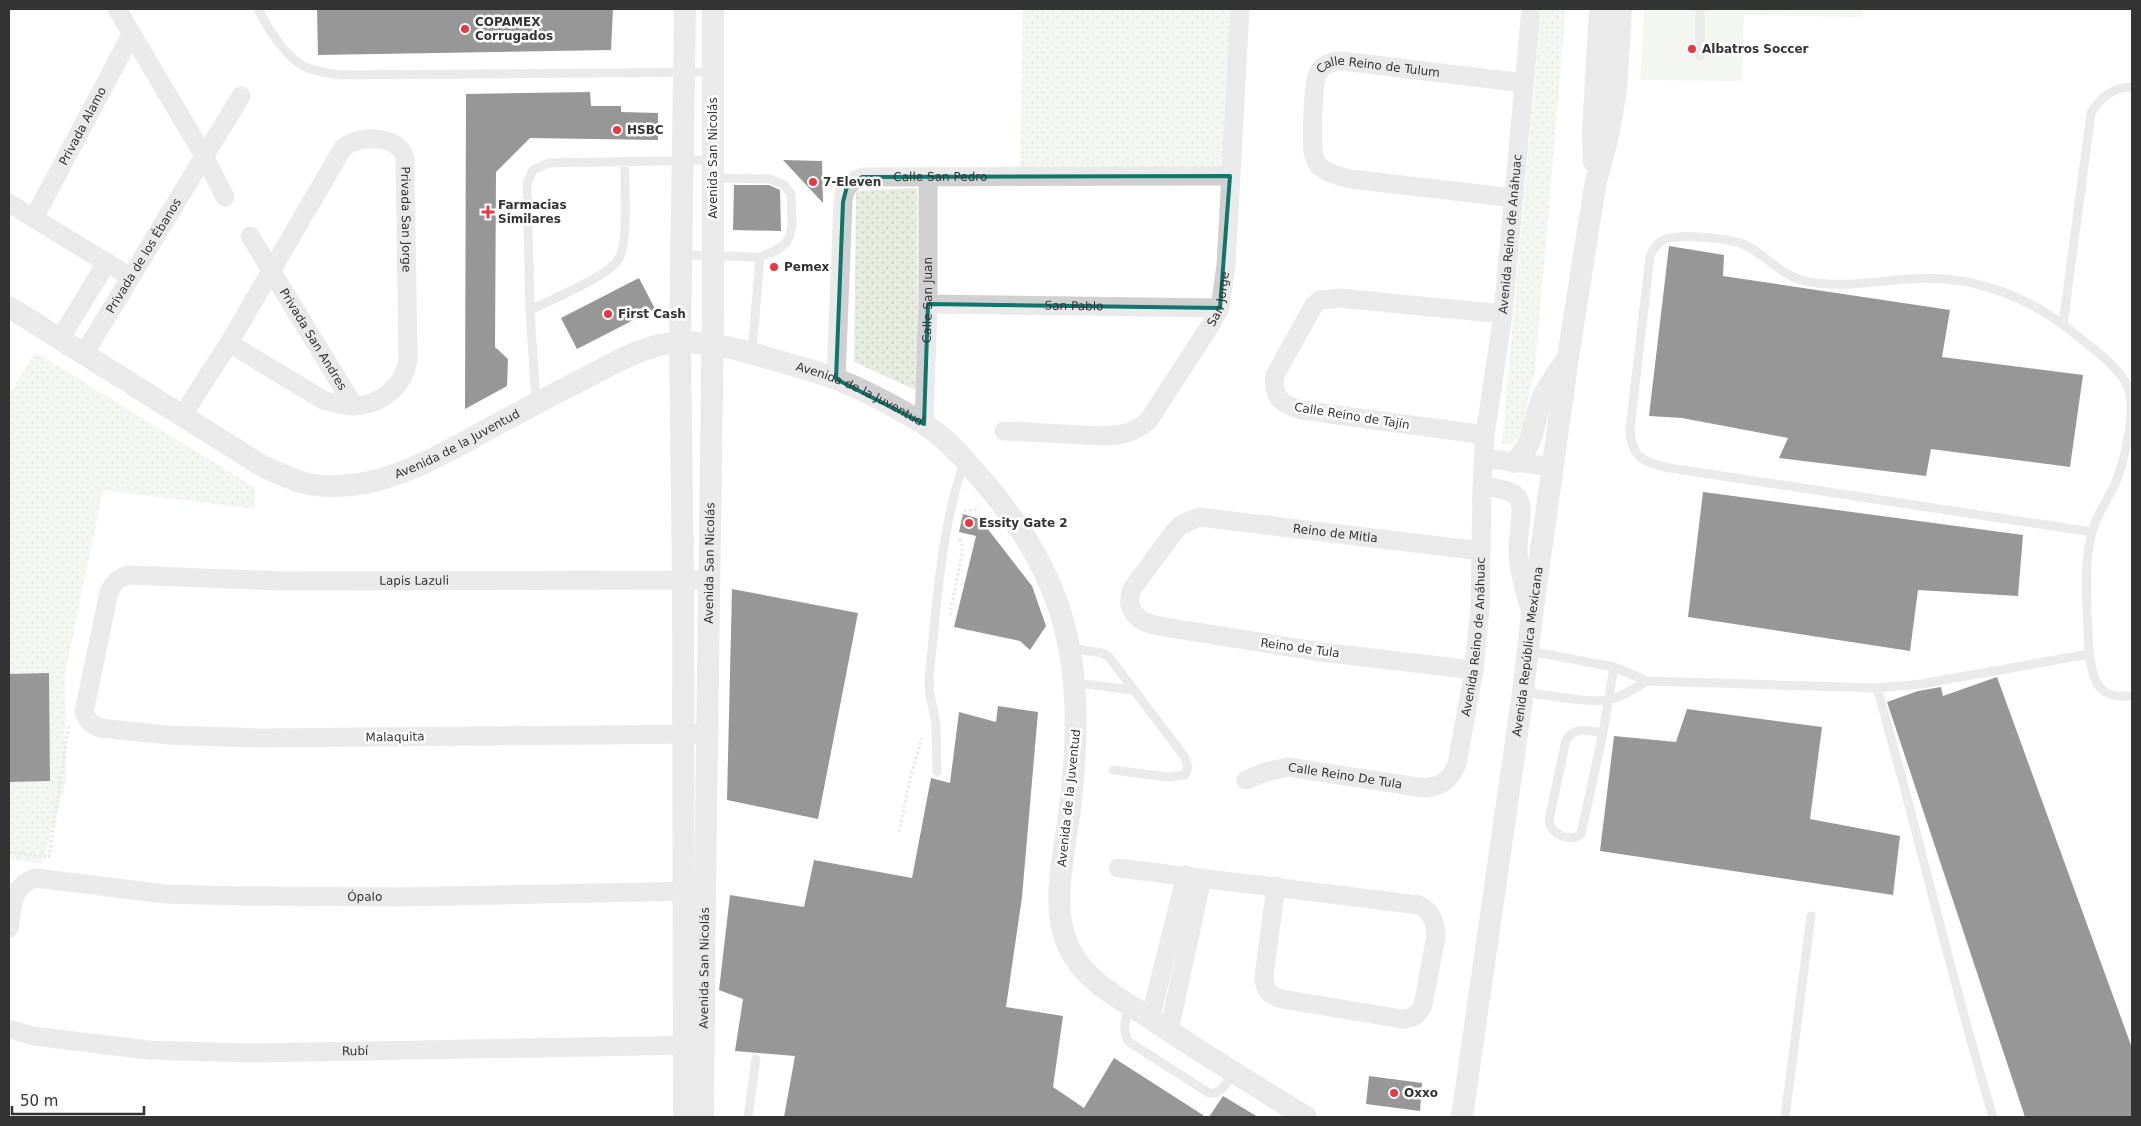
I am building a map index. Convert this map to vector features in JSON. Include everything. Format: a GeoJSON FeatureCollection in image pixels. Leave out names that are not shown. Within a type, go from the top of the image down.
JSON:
{"type":"FeatureCollection","features":[{"type":"Feature","properties":{"kind":"street"},"geometry":{"type":"LineString","coordinates":[[116,9],[204,156],[225,197]]}},
{"type":"Feature","properties":{"kind":"street","name":"Avenida San Nicolás"},"geometry":{"type":"LineString","coordinates":[[684,9],[684,160],[680,342],[684,734],[695,891]]}},
{"type":"Feature","properties":{"kind":"street","name":"Avenida San Nicolás"},"geometry":{"type":"LineString","coordinates":[[684,1117],[693,1045],[695,891],[707,734],[713,345],[713,9]]}},
{"type":"Feature","properties":{"kind":"street","name":"San Jorge"},"geometry":{"type":"LineString","coordinates":[[1004,430],[1105,436],[1128,433],[1138,429],[1148,421],[1210,326],[1220,308],[1226,265],[1240,9]]}},
{"type":"Feature","properties":{"kind":"street","name":"Avenida Reino de Anáhuac"},"geometry":{"type":"LineString","coordinates":[[1446,783],[1457,764],[1474,670],[1480,607],[1485,434],[1503,314],[1531,9]]}},
{"type":"Feature","properties":{"kind":"street","name":"Avenida República Mexicana"},"geometry":{"type":"LineString","coordinates":[[1588,9],[1586,82],[1601,134]]}},
{"type":"Feature","properties":{"kind":"street","name":"Avenida República Mexicana"},"geometry":{"type":"LineString","coordinates":[[1600,9],[1606,87]]}},
{"type":"Feature","properties":{"kind":"street","name":"Avenida República Mexicana"},"geometry":{"type":"LineString","coordinates":[[1462,1117],[1523,692],[1568,357],[1595,186],[1606,87],[1621,9]]}},
{"type":"Feature","properties":{"kind":"street","name":"Avenida República Mexicana"},"geometry":{"type":"LineString","coordinates":[[1601,134],[1624,103],[1632,66],[1637,9]]}},
{"type":"Feature","properties":{"kind":"street","name":"Privada Alamo"},"geometry":{"type":"LineString","coordinates":[[34,218],[131,35]]}},
{"type":"Feature","properties":{"kind":"street","name":"Calle Reino de Tulum"},"geometry":{"type":"LineString","coordinates":[[1514,198],[1338,177],[1319,165],[1314,152],[1314,80],[1324,66],[1333,61],[1342,61],[1524,83]]}},
{"type":"Feature","properties":{"kind":"street","name":"Privada de los Ébanos"},"geometry":{"type":"LineString","coordinates":[[84,354],[241,96]]}},
{"type":"Feature","properties":{"kind":"street","name":"Privada San Jorge"},"geometry":{"type":"LineString","coordinates":[[182,416],[229,343],[343,148],[350,142],[367,138],[395,144],[400,148],[405,158],[407,368],[398,386],[380,399],[354,406],[338,405],[323,400],[229,343]]}},
{"type":"Feature","properties":{"kind":"street","name":"Calle San Pedro"},"geometry":{"type":"LineString","coordinates":[[836,379],[844,193],[847,186],[853,180],[862,177],[928,176],[1230,176]]}},
{"type":"Feature","properties":{"kind":"street","name":"Calle San Juan"},"geometry":{"type":"LineString","coordinates":[[924,424],[928,304],[928,176]]}},
{"type":"Feature","properties":{"kind":"street"},"geometry":{"type":"LineString","coordinates":[[9,203],[130,277]]}},
{"type":"Feature","properties":{"kind":"street"},"geometry":{"type":"LineString","coordinates":[[250,236],[271,273]]}},
{"type":"Feature","properties":{"kind":"street"},"geometry":{"type":"LineString","coordinates":[[60,339],[107,262]]}},
{"type":"Feature","properties":{"kind":"street","name":"Privada San Andres"},"geometry":{"type":"LineString","coordinates":[[271,273],[354,406]]}},
{"type":"Feature","properties":{"kind":"street","name":"Calle Reino de Tajín"},"geometry":{"type":"LineString","coordinates":[[1485,434],[1301,410],[1280,401],[1274,385],[1275,374],[1309,312],[1320,300],[1339,298],[1503,314]]}},
{"type":"Feature","properties":{"kind":"street","name":"San Pablo"},"geometry":{"type":"LineString","coordinates":[[928,304],[1220,308]]}},
{"type":"Feature","properties":{"kind":"street","name":"Avenida de la Juventud"},"geometry":{"type":"LineString","coordinates":[[9,307],[264,466],[288,478],[308,484],[334,486],[388,477],[424,463],[610,365],[660,345],[680,342],[713,345],[752,353],[836,379],[881,400],[924,424],[947,442],[965,460],[1005,506],[1032,547],[1061,610],[1071,648],[1076,683],[1077,720],[1072,797],[1060,890],[1059,913],[1068,946],[1093,980],[1169,1032],[1306,1117]]}},
{"type":"Feature","properties":{"kind":"street"},"geometry":{"type":"LineString","coordinates":[[1514,462],[1522,456],[1531,443],[1543,398],[1568,357]]}},
{"type":"Feature","properties":{"kind":"street"},"geometry":{"type":"LineString","coordinates":[[1483,458],[1553,467]]}},
{"type":"Feature","properties":{"kind":"street"},"geometry":{"type":"LineString","coordinates":[[1482,486],[1513,494],[1520,502],[1518,548],[1520,570],[1532,615]]}},
{"type":"Feature","properties":{"kind":"street","name":"Reino de Mitla"},"geometry":{"type":"LineString","coordinates":[[1132,611],[1129,604],[1132,589],[1174,532],[1190,520],[1211,517],[1481,551]]}},
{"type":"Feature","properties":{"kind":"street","name":"Lapis Lazuli"},"geometry":{"type":"LineString","coordinates":[[78,719],[85,704],[109,592],[119,578],[140,575],[283,581],[710,580]]}},
{"type":"Feature","properties":{"kind":"street","name":"Reino de Tula"},"geometry":{"type":"LineString","coordinates":[[1132,611],[1141,620],[1158,626],[1322,652],[1474,670]]}},
{"type":"Feature","properties":{"kind":"street","name":"Malaquita"},"geometry":{"type":"LineString","coordinates":[[78,719],[100,728],[157,734],[260,738],[707,734]]}},
{"type":"Feature","properties":{"kind":"street","name":"Calle Reino De Tula"},"geometry":{"type":"LineString","coordinates":[[1246,780],[1264,772],[1288,767],[1424,788],[1436,787],[1446,783]]}},
{"type":"Feature","properties":{"kind":"street"},"geometry":{"type":"LineString","coordinates":[[1118,868],[1276,886],[1419,905],[1428,910],[1436,925],[1436,936],[1424,999],[1418,1014],[1411,1018],[1402,1019],[1282,1000],[1267,991],[1264,984],[1264,976],[1276,886]]}},
{"type":"Feature","properties":{"kind":"street"},"geometry":{"type":"LineString","coordinates":[[1150,1019],[1194,877]]}},
{"type":"Feature","properties":{"kind":"street"},"geometry":{"type":"LineString","coordinates":[[1169,1032],[1194,877]]}},
{"type":"Feature","properties":{"kind":"street","name":"Ópalo"},"geometry":{"type":"LineString","coordinates":[[9,928],[15,894],[26,881],[36,878],[165,894],[242,896],[399,897],[695,891]]}},
{"type":"Feature","properties":{"kind":"street","name":"Rubí"},"geometry":{"type":"LineString","coordinates":[[9,1029],[32,1036],[148,1050],[249,1053],[693,1045]]}},
{"type":"Feature","properties":{"kind":"street","name":"Avenida San Nicolás"},"geometry":{"type":"LineString","coordinates":[[693,1045],[704,1117]]}},
{"type":"Feature","properties":{"kind":"lane"},"geometry":{"type":"LineString","coordinates":[[258,9],[265,23],[284,48],[303,66],[321,72],[340,75],[712,72]]}},
{"type":"Feature","properties":{"kind":"lane"},"geometry":{"type":"LineString","coordinates":[[1700,9],[1700,56]]}},
{"type":"Feature","properties":{"kind":"lane"},"geometry":{"type":"LineString","coordinates":[[2063,324],[2091,112],[2099,100],[2113,90],[2132,87]]}},
{"type":"Feature","properties":{"kind":"lane"},"geometry":{"type":"LineString","coordinates":[[536,403],[530,310],[527,183],[529,176],[540,165],[548,163],[684,160],[713,169],[778,181],[789,189],[792,208],[790,235],[786,243],[775,251],[760,257],[682,255]]}},
{"type":"Feature","properties":{"kind":"lane"},"geometry":{"type":"LineString","coordinates":[[530,310],[604,273],[620,258],[624,234],[624,162]]}},
{"type":"Feature","properties":{"kind":"lane"},"geometry":{"type":"LineString","coordinates":[[2092,532],[1670,468],[1653,464],[1641,458],[1634,451],[1630,442],[1630,428],[1650,256],[1655,247],[1668,238],[1681,236],[1734,241],[1745,245],[1784,272],[1797,279],[1810,282],[1851,284],[1937,278],[1994,288],[2024,300],[2063,324],[2108,361],[2128,387],[2131,398],[2123,458],[2115,483],[2092,532],[2087,572],[2089,654],[2092,674],[2099,687],[2106,694],[2119,697],[2132,696]]}},
{"type":"Feature","properties":{"kind":"lane"},"geometry":{"type":"LineString","coordinates":[[752,353],[760,257]]}},
{"type":"Feature","properties":{"kind":"lane"},"geometry":{"type":"LineString","coordinates":[[937,772],[936,724],[928,678],[945,541],[959,478],[965,460]]}},
{"type":"Feature","properties":{"kind":"lane"},"geometry":{"type":"LineString","coordinates":[[1071,648],[1102,653],[1109,657],[1184,756],[1188,772],[1175,778],[1113,770]]}},
{"type":"Feature","properties":{"kind":"lane"},"geometry":{"type":"LineString","coordinates":[[1528,651],[1614,667],[1647,681],[1877,688],[1921,684],[2089,654]]}},
{"type":"Feature","properties":{"kind":"lane"},"geometry":{"type":"LineString","coordinates":[[1603,733],[1577,731],[1569,735],[1566,740],[1549,820],[1551,828],[1555,833],[1570,837],[1581,834],[1603,733],[1614,667]]}},
{"type":"Feature","properties":{"kind":"lane"},"geometry":{"type":"LineString","coordinates":[[1523,692],[1609,700],[1647,681]]}},
{"type":"Feature","properties":{"kind":"lane"},"geometry":{"type":"LineString","coordinates":[[1076,683],[1133,690]]}},
{"type":"Feature","properties":{"kind":"lane"},"geometry":{"type":"LineString","coordinates":[[1877,688],[1992,1117]]}},
{"type":"Feature","properties":{"kind":"lane"},"geometry":{"type":"LineString","coordinates":[[1785,1117],[1810,916]]}},
{"type":"Feature","properties":{"kind":"lane"},"geometry":{"type":"LineString","coordinates":[[1130,1005],[1124,1026],[1125,1037],[1129,1042],[1209,1094],[1217,1093],[1224,1088],[1233,1071]]}},
{"type":"Feature","properties":{"kind":"lane"},"geometry":{"type":"LineString","coordinates":[[748,1117],[756,1059]]}},
{"type":"Feature","properties":{"kind":"path"},"geometry":{"type":"LineString","coordinates":[[961,518],[967,510],[984,508],[986,511]]}},
{"type":"Feature","properties":{"kind":"path"},"geometry":{"type":"LineString","coordinates":[[950,618],[962,554],[962,544],[958,532]]}},
{"type":"Feature","properties":{"kind":"path"},"geometry":{"type":"LineString","coordinates":[[9,852],[49,857],[78,719]]}},
{"type":"Feature","properties":{"kind":"path"},"geometry":{"type":"LineString","coordinates":[[899,832],[910,779],[924,732]]}},
{"type":"Feature","properties":{"kind":"highlighted area"},"geometry":{"type":"Polygon","coordinates":[[[1230,176],[1220,308],[928,304],[924,424],[836,379],[843,202],[847,186],[862,177],[1230,176]]]}},
{"type":"Feature","properties":{"kind":"shaded area"},"geometry":{"type":"Polygon","coordinates":[[[1023,9],[1233,9],[1225,168],[1020,171],[1023,9]]]}},
{"type":"Feature","properties":{"kind":"shaded area"},"geometry":{"type":"Polygon","coordinates":[[[1541,9],[1566,9],[1535,370],[1530,387],[1522,434],[1510,445],[1502,444],[1541,9]]]}},
{"type":"Feature","properties":{"kind":"shaded area","name":"Albatros Soccer"},"geometry":{"type":"Polygon","coordinates":[[[1644,9],[1863,9],[1862,17],[1744,15],[1742,81],[1640,80],[1644,9]]]}},
{"type":"Feature","properties":{"kind":"shaded area"},"geometry":{"type":"Polygon","coordinates":[[[917,188],[918,391],[854,362],[856,191],[917,188]]]}},
{"type":"Feature","properties":{"kind":"shaded area"},"geometry":{"type":"Polygon","coordinates":[[[35,352],[254,487],[255,509],[103,490],[65,673],[66,781],[42,864],[9,859],[9,395],[35,352]]]}},
{"type":"Feature","properties":{"kind":"building","name":"COPAMEX Corrugados"},"geometry":{"type":"Polygon","coordinates":[[[317,9],[613,9],[611,50],[318,55],[317,9]]]}},
{"type":"Feature","properties":{"kind":"building"},"geometry":{"type":"Polygon","coordinates":[[[590,92],[591,106],[621,106],[621,112],[658,113],[658,140],[530,138],[496,172],[495,347],[508,359],[507,386],[465,409],[466,94],[590,92]]]}},
{"type":"Feature","properties":{"kind":"building","name":"7-Eleven"},"geometry":{"type":"Polygon","coordinates":[[[783,160],[822,161],[823,203],[783,160]]]}},
{"type":"Feature","properties":{"kind":"building"},"geometry":{"type":"Polygon","coordinates":[[[734,185],[769,185],[780,190],[781,231],[733,230],[734,185]]]}},
{"type":"Feature","properties":{"kind":"building"},"geometry":{"type":"Polygon","coordinates":[[[1669,246],[1724,255],[1723,276],[1950,310],[1942,357],[2083,375],[2070,467],[1931,449],[1926,476],[1779,458],[1788,438],[1682,418],[1649,416],[1669,246]]]}},
{"type":"Feature","properties":{"kind":"building","name":"First Cash"},"geometry":{"type":"Polygon","coordinates":[[[639,278],[655,309],[577,349],[561,318],[639,278]]]}},
{"type":"Feature","properties":{"kind":"building"},"geometry":{"type":"Polygon","coordinates":[[[1703,492],[2023,535],[2018,596],[1918,590],[1910,651],[1688,617],[1703,492]]]}},
{"type":"Feature","properties":{"kind":"building"},"geometry":{"type":"Polygon","coordinates":[[[963,514],[980,519],[1032,586],[1046,626],[1030,650],[1020,641],[954,627],[976,536],[959,532],[963,514]]]}},
{"type":"Feature","properties":{"kind":"building"},"geometry":{"type":"Polygon","coordinates":[[[732,589],[858,613],[818,819],[727,800],[732,589]]]}},
{"type":"Feature","properties":{"kind":"building"},"geometry":{"type":"Polygon","coordinates":[[[49,673],[50,781],[9,782],[9,674],[49,673]]]}},
{"type":"Feature","properties":{"kind":"building"},"geometry":{"type":"Polygon","coordinates":[[[1997,677],[2132,1048],[2132,1117],[2025,1117],[1887,702],[1918,691],[1941,687],[1943,696],[1997,677]]]}},
{"type":"Feature","properties":{"kind":"building"},"geometry":{"type":"Polygon","coordinates":[[[998,706],[1038,712],[1022,897],[1006,1007],[1063,1016],[1053,1087],[1084,1108],[1114,1058],[1206,1117],[784,1117],[795,1056],[735,1051],[743,999],[719,990],[730,895],[804,907],[814,860],[912,878],[931,778],[950,783],[959,712],[996,722],[998,706]]]}},
{"type":"Feature","properties":{"kind":"building"},"geometry":{"type":"Polygon","coordinates":[[[1687,709],[1822,727],[1810,819],[1900,836],[1893,895],[1600,851],[1614,736],[1676,742],[1687,709]]]}},
{"type":"Feature","properties":{"kind":"building","name":"Oxxo"},"geometry":{"type":"Polygon","coordinates":[[[1369,1076],[1422,1083],[1420,1111],[1366,1104],[1369,1076]]]}},
{"type":"Feature","properties":{"kind":"building"},"geometry":{"type":"Polygon","coordinates":[[[1223,1096],[1258,1117],[1209,1117],[1223,1096]]]}},
{"type":"Feature","properties":{"kind":"place","name":"COPAMEX Corrugados"},"geometry":{"type":"Point","coordinates":[465,29]}},
{"type":"Feature","properties":{"kind":"place","name":"Albatros Soccer"},"geometry":{"type":"Point","coordinates":[1692,49]}},
{"type":"Feature","properties":{"kind":"place","name":"HSBC"},"geometry":{"type":"Point","coordinates":[617,130]}},
{"type":"Feature","properties":{"kind":"place","name":"7-Eleven"},"geometry":{"type":"Point","coordinates":[813,182]}},
{"type":"Feature","properties":{"kind":"place","name":"Farmacias Similares"},"geometry":{"type":"Point","coordinates":[488,212]}},
{"type":"Feature","properties":{"kind":"place","name":"Pemex"},"geometry":{"type":"Point","coordinates":[774,267]}},
{"type":"Feature","properties":{"kind":"place","name":"First Cash"},"geometry":{"type":"Point","coordinates":[608,314]}},
{"type":"Feature","properties":{"kind":"place","name":"Essity Gate 2"},"geometry":{"type":"Point","coordinates":[969,523]}},
{"type":"Feature","properties":{"kind":"place","name":"Oxxo"},"geometry":{"type":"Point","coordinates":[1394,1093]}}]}
